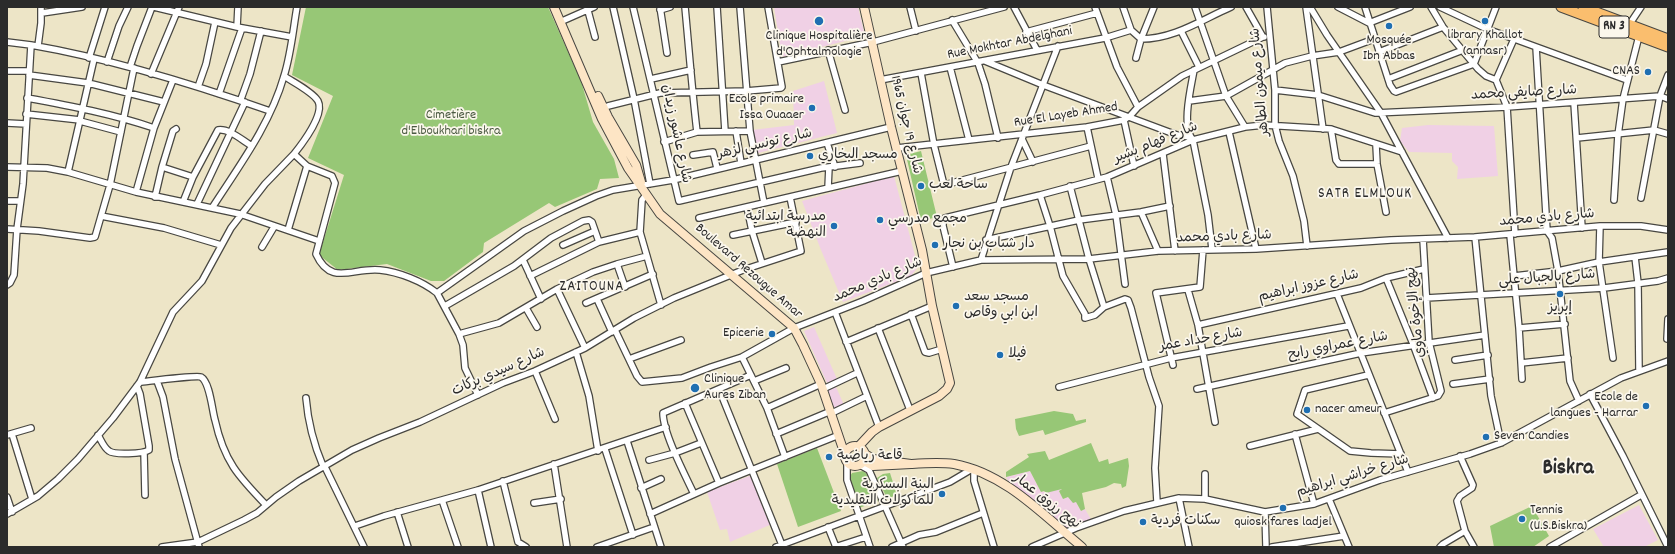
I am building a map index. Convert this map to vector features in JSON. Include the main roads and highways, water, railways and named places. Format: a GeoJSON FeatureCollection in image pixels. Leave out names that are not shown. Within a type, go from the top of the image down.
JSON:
{"type":"FeatureCollection","features":[{"type":"Feature","properties":{"kind":"main road"},"geometry":{"type":"LineString","coordinates":[[554,7],[563,21],[601,109]]}},
{"type":"Feature","properties":{"kind":"main road"},"geometry":{"type":"LineString","coordinates":[[560,7],[563,21]]}},
{"type":"Feature","properties":{"kind":"main road","name":"شارع 19 جوان 1965"},"geometry":{"type":"LineString","coordinates":[[856,447],[878,427],[939,396],[948,388],[949,378],[864,7]]}},
{"type":"Feature","properties":{"kind":"main road","name":"RN 3"},"geometry":{"type":"LineString","coordinates":[[1561,7],[1668,39]]}},
{"type":"Feature","properties":{"kind":"main road","name":"RN 3"},"geometry":{"type":"LineString","coordinates":[[1583,7],[1628,28],[1639,36],[1668,47]]}},
{"type":"Feature","properties":{"kind":"main road","name":"Boulevard Rezougue Amar"},"geometry":{"type":"LineString","coordinates":[[601,109],[628,168],[645,184]]}},
{"type":"Feature","properties":{"kind":"main road","name":"Boulevard Rezougue Amar"},"geometry":{"type":"LineString","coordinates":[[601,109],[636,165],[645,184],[646,195],[660,214],[794,328],[804,345],[822,386],[832,412],[846,458]]}},
{"type":"Feature","properties":{"kind":"main road"},"geometry":{"type":"LineString","coordinates":[[839,435],[845,443],[856,447],[863,450],[863,460],[852,466],[846,458],[848,450],[856,447]]}},
{"type":"Feature","properties":{"kind":"main road","name":"نهج رزوق عمار"},"geometry":{"type":"LineString","coordinates":[[863,460],[874,466],[935,462],[955,464],[973,470],[1000,482],[1025,499],[1082,547]]}},
{"type":"Feature","properties":{"kind":"place","name":"Clinique Hospitalière d'Ophtalmologie"},"geometry":{"type":"Point","coordinates":[819,21]}},
{"type":"Feature","properties":{"kind":"place","name":"library Khallot (annasr)"},"geometry":{"type":"Point","coordinates":[1485,21]}},
{"type":"Feature","properties":{"kind":"place","name":"Mosquée Ibn Abbas"},"geometry":{"type":"Point","coordinates":[1389,26]}},
{"type":"Feature","properties":{"kind":"place","name":"CNAS"},"geometry":{"type":"Point","coordinates":[1648,72]}},
{"type":"Feature","properties":{"kind":"place","name":"Ecole primaire Issa Ouaaer"},"geometry":{"type":"Point","coordinates":[812,108]}},
{"type":"Feature","properties":{"kind":"place","name":"مسجد البخاري"},"geometry":{"type":"Point","coordinates":[810,156]}},
{"type":"Feature","properties":{"kind":"place","name":"ساحة لعب"},"geometry":{"type":"Point","coordinates":[921,186]}},
{"type":"Feature","properties":{"kind":"place","name":"مجمع مدرسي"},"geometry":{"type":"Point","coordinates":[880,220]}},
{"type":"Feature","properties":{"kind":"place","name":"مدرسة ابتدائية النهضة"},"geometry":{"type":"Point","coordinates":[834,226]}},
{"type":"Feature","properties":{"kind":"place","name":"دار شباب بن نجار"},"geometry":{"type":"Point","coordinates":[935,245]}},
{"type":"Feature","properties":{"kind":"place","name":"إبريز"},"geometry":{"type":"Point","coordinates":[1560,294]}},
{"type":"Feature","properties":{"kind":"place","name":"مسجد سعد ابن ابي وقاص"},"geometry":{"type":"Point","coordinates":[956,306]}},
{"type":"Feature","properties":{"kind":"place","name":"Epicerie"},"geometry":{"type":"Point","coordinates":[772,334]}},
{"type":"Feature","properties":{"kind":"place","name":"فيلا"},"geometry":{"type":"Point","coordinates":[1000,355]}},
{"type":"Feature","properties":{"kind":"place","name":"Clinique Aures Ziban"},"geometry":{"type":"Point","coordinates":[695,388]}},
{"type":"Feature","properties":{"kind":"place","name":"Ecole de langues - Harrar"},"geometry":{"type":"Point","coordinates":[1646,406]}},
{"type":"Feature","properties":{"kind":"place","name":"nacer ameur"},"geometry":{"type":"Point","coordinates":[1307,410]}},
{"type":"Feature","properties":{"kind":"place","name":"Seven Candies"},"geometry":{"type":"Point","coordinates":[1486,437]}},
{"type":"Feature","properties":{"kind":"place","name":"قاعة رياضية"},"geometry":{"type":"Point","coordinates":[829,457]}},
{"type":"Feature","properties":{"kind":"place","name":"البنة البسكرية للمأكولات التقليدية"},"geometry":{"type":"Point","coordinates":[942,494]}},
{"type":"Feature","properties":{"kind":"place","name":"quiosk fares ladjel"},"geometry":{"type":"Point","coordinates":[1283,508]}},
{"type":"Feature","properties":{"kind":"place","name":"Tennis (U.S.Biskra)"},"geometry":{"type":"Point","coordinates":[1522,519]}},
{"type":"Feature","properties":{"kind":"place","name":"سكنات فردية"},"geometry":{"type":"Point","coordinates":[1143,522]}},
{"type":"Feature","properties":{"kind":"district","name":"SATR ELMLOUK"},"geometry":{"type":"Point","coordinates":[1365,195]}},
{"type":"Feature","properties":{"kind":"district","name":"ZAITOUNA"},"geometry":{"type":"Point","coordinates":[592,288]}},
{"type":"Feature","properties":{"kind":"district","name":"Biskra"},"geometry":{"type":"Point","coordinates":[1568,470]}},
{"type":"Feature","properties":{"kind":"park label","name":"Cimetière d'Elboukhari biskra"},"geometry":{"type":"Point","coordinates":[451,124]}}]}
